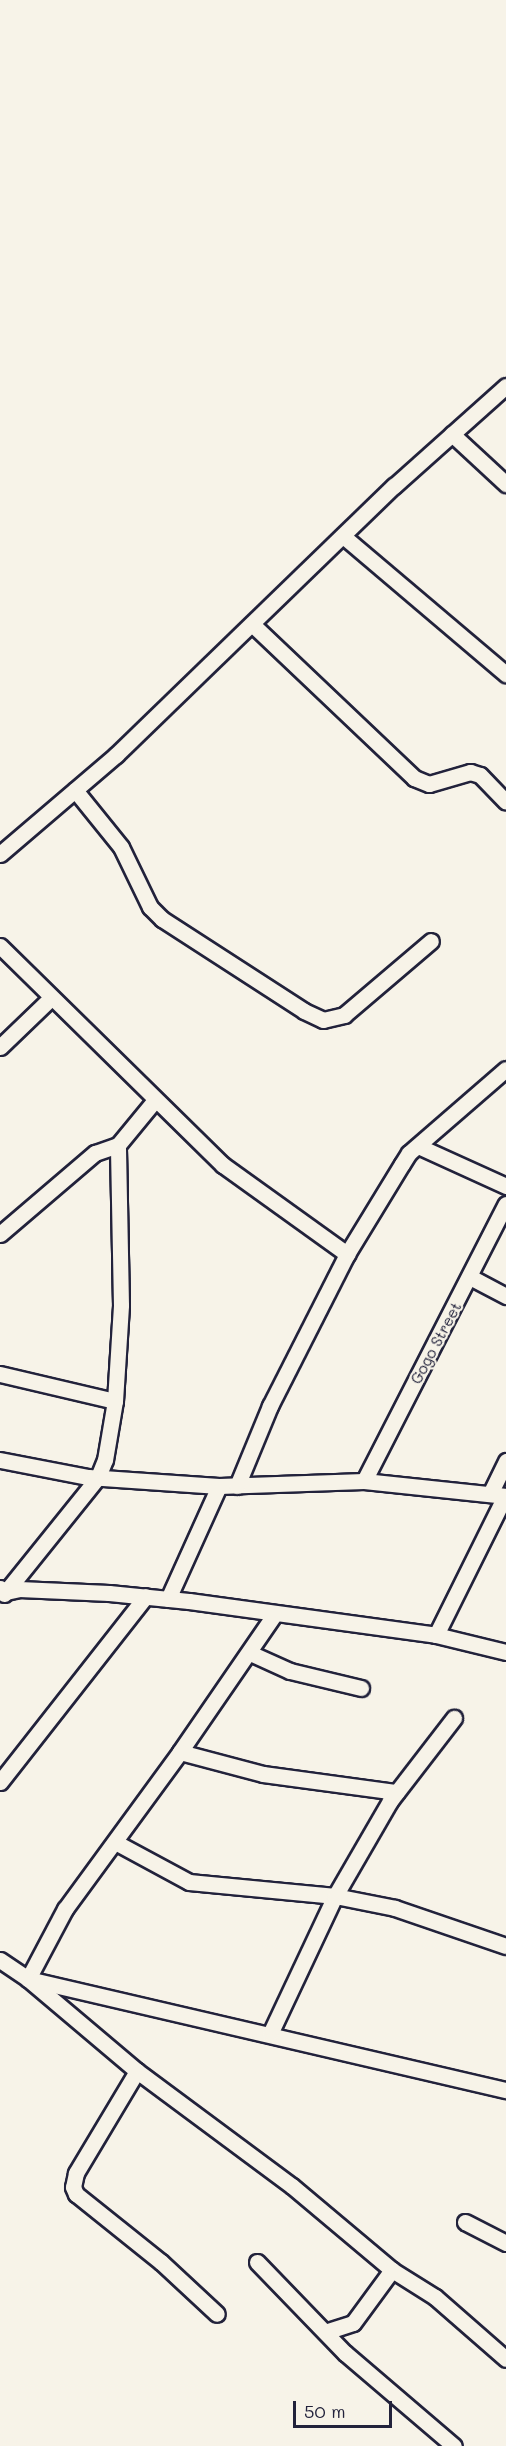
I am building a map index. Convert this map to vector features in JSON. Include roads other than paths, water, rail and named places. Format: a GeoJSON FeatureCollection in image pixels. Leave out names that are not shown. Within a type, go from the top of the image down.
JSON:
{"type":"FeatureCollection","features":[{"type":"Feature","properties":{"kind":"street"},"geometry":{"type":"LineString","coordinates":[[0,854],[116,755],[343,536],[506,386]]}},
{"type":"Feature","properties":{"kind":"street"},"geometry":{"type":"LineString","coordinates":[[452,434],[506,484]]}},
{"type":"Feature","properties":{"kind":"street"},"geometry":{"type":"LineString","coordinates":[[343,536],[506,674]]}},
{"type":"Feature","properties":{"kind":"street"},"geometry":{"type":"LineString","coordinates":[[252,624],[414,778],[429,784],[470,772],[480,775],[506,802]]}},
{"type":"Feature","properties":{"kind":"street"},"geometry":{"type":"LineString","coordinates":[[75,790],[121,847],[150,907],[162,919],[304,1011],[323,1020],[344,1016],[431,941]]}},
{"type":"Feature","properties":{"kind":"street"},"geometry":{"type":"LineString","coordinates":[[0,946],[223,1165],[347,1254]]}},
{"type":"Feature","properties":{"kind":"street"},"geometry":{"type":"LineString","coordinates":[[0,1047],[51,998]]}},
{"type":"Feature","properties":{"kind":"street"},"geometry":{"type":"LineString","coordinates":[[237,1486],[270,1406],[347,1254],[402,1164],[418,1146],[506,1070]]}},
{"type":"Feature","properties":{"kind":"street"},"geometry":{"type":"LineString","coordinates":[[0,1234],[95,1153],[118,1145],[155,1100]]}},
{"type":"Feature","properties":{"kind":"street"},"geometry":{"type":"LineString","coordinates":[[2,1593],[98,1477],[105,1461],[115,1401],[121,1305],[118,1145]]}},
{"type":"Feature","properties":{"kind":"street"},"geometry":{"type":"LineString","coordinates":[[418,1146],[506,1186]]}},
{"type":"Feature","properties":{"kind":"street","name":"Gogo Street"},"geometry":{"type":"LineString","coordinates":[[364,1481],[506,1204]]}},
{"type":"Feature","properties":{"kind":"street"},"geometry":{"type":"LineString","coordinates":[[470,1276],[506,1296]]}},
{"type":"Feature","properties":{"kind":"street"},"geometry":{"type":"LineString","coordinates":[[0,1374],[115,1401]]}},
{"type":"Feature","properties":{"kind":"street"},"geometry":{"type":"LineString","coordinates":[[0,1460],[98,1477],[219,1486],[364,1481],[500,1495]]}},
{"type":"Feature","properties":{"kind":"street"},"geometry":{"type":"LineString","coordinates":[[436,1635],[500,1495],[506,1461]]}},
{"type":"Feature","properties":{"kind":"street"},"geometry":{"type":"LineString","coordinates":[[168,1599],[219,1486]]}},
{"type":"Feature","properties":{"kind":"street"},"geometry":{"type":"LineString","coordinates":[[2,1593],[19,1590],[146,1596],[436,1635],[506,1652]]}},
{"type":"Feature","properties":{"kind":"street"},"geometry":{"type":"LineString","coordinates":[[0,1782],[146,1596]]}},
{"type":"Feature","properties":{"kind":"street"},"geometry":{"type":"LineString","coordinates":[[28,1979],[65,1909],[180,1752],[274,1615]]}},
{"type":"Feature","properties":{"kind":"street"},"geometry":{"type":"LineString","coordinates":[[250,1653],[290,1671],[361,1689]]}},
{"type":"Feature","properties":{"kind":"street"},"geometry":{"type":"LineString","coordinates":[[270,2034],[335,1896],[397,1792],[454,1718]]}},
{"type":"Feature","properties":{"kind":"street"},"geometry":{"type":"LineString","coordinates":[[180,1752],[263,1774],[397,1792]]}},
{"type":"Feature","properties":{"kind":"street"},"geometry":{"type":"LineString","coordinates":[[115,1842],[189,1882],[335,1896],[395,1908],[506,1946]]}},
{"type":"Feature","properties":{"kind":"street"},"geometry":{"type":"LineString","coordinates":[[0,1960],[28,1979],[137,2071],[292,2186],[392,2270],[435,2297],[506,2359]]}},
{"type":"Feature","properties":{"kind":"street"},"geometry":{"type":"LineString","coordinates":[[28,1979],[506,2090]]}},
{"type":"Feature","properties":{"kind":"street"},"geometry":{"type":"LineString","coordinates":[[137,2071],[76,2173],[73,2187],[76,2194],[161,2262],[218,2314]]}},
{"type":"Feature","properties":{"kind":"street"},"geometry":{"type":"LineString","coordinates":[[465,2222],[506,2243]]}},
{"type":"Feature","properties":{"kind":"street"},"geometry":{"type":"LineString","coordinates":[[257,2262],[345,2352],[454,2446]]}},
{"type":"Feature","properties":{"kind":"street"},"geometry":{"type":"LineString","coordinates":[[325,2332],[353,2323],[392,2270]]}}]}
